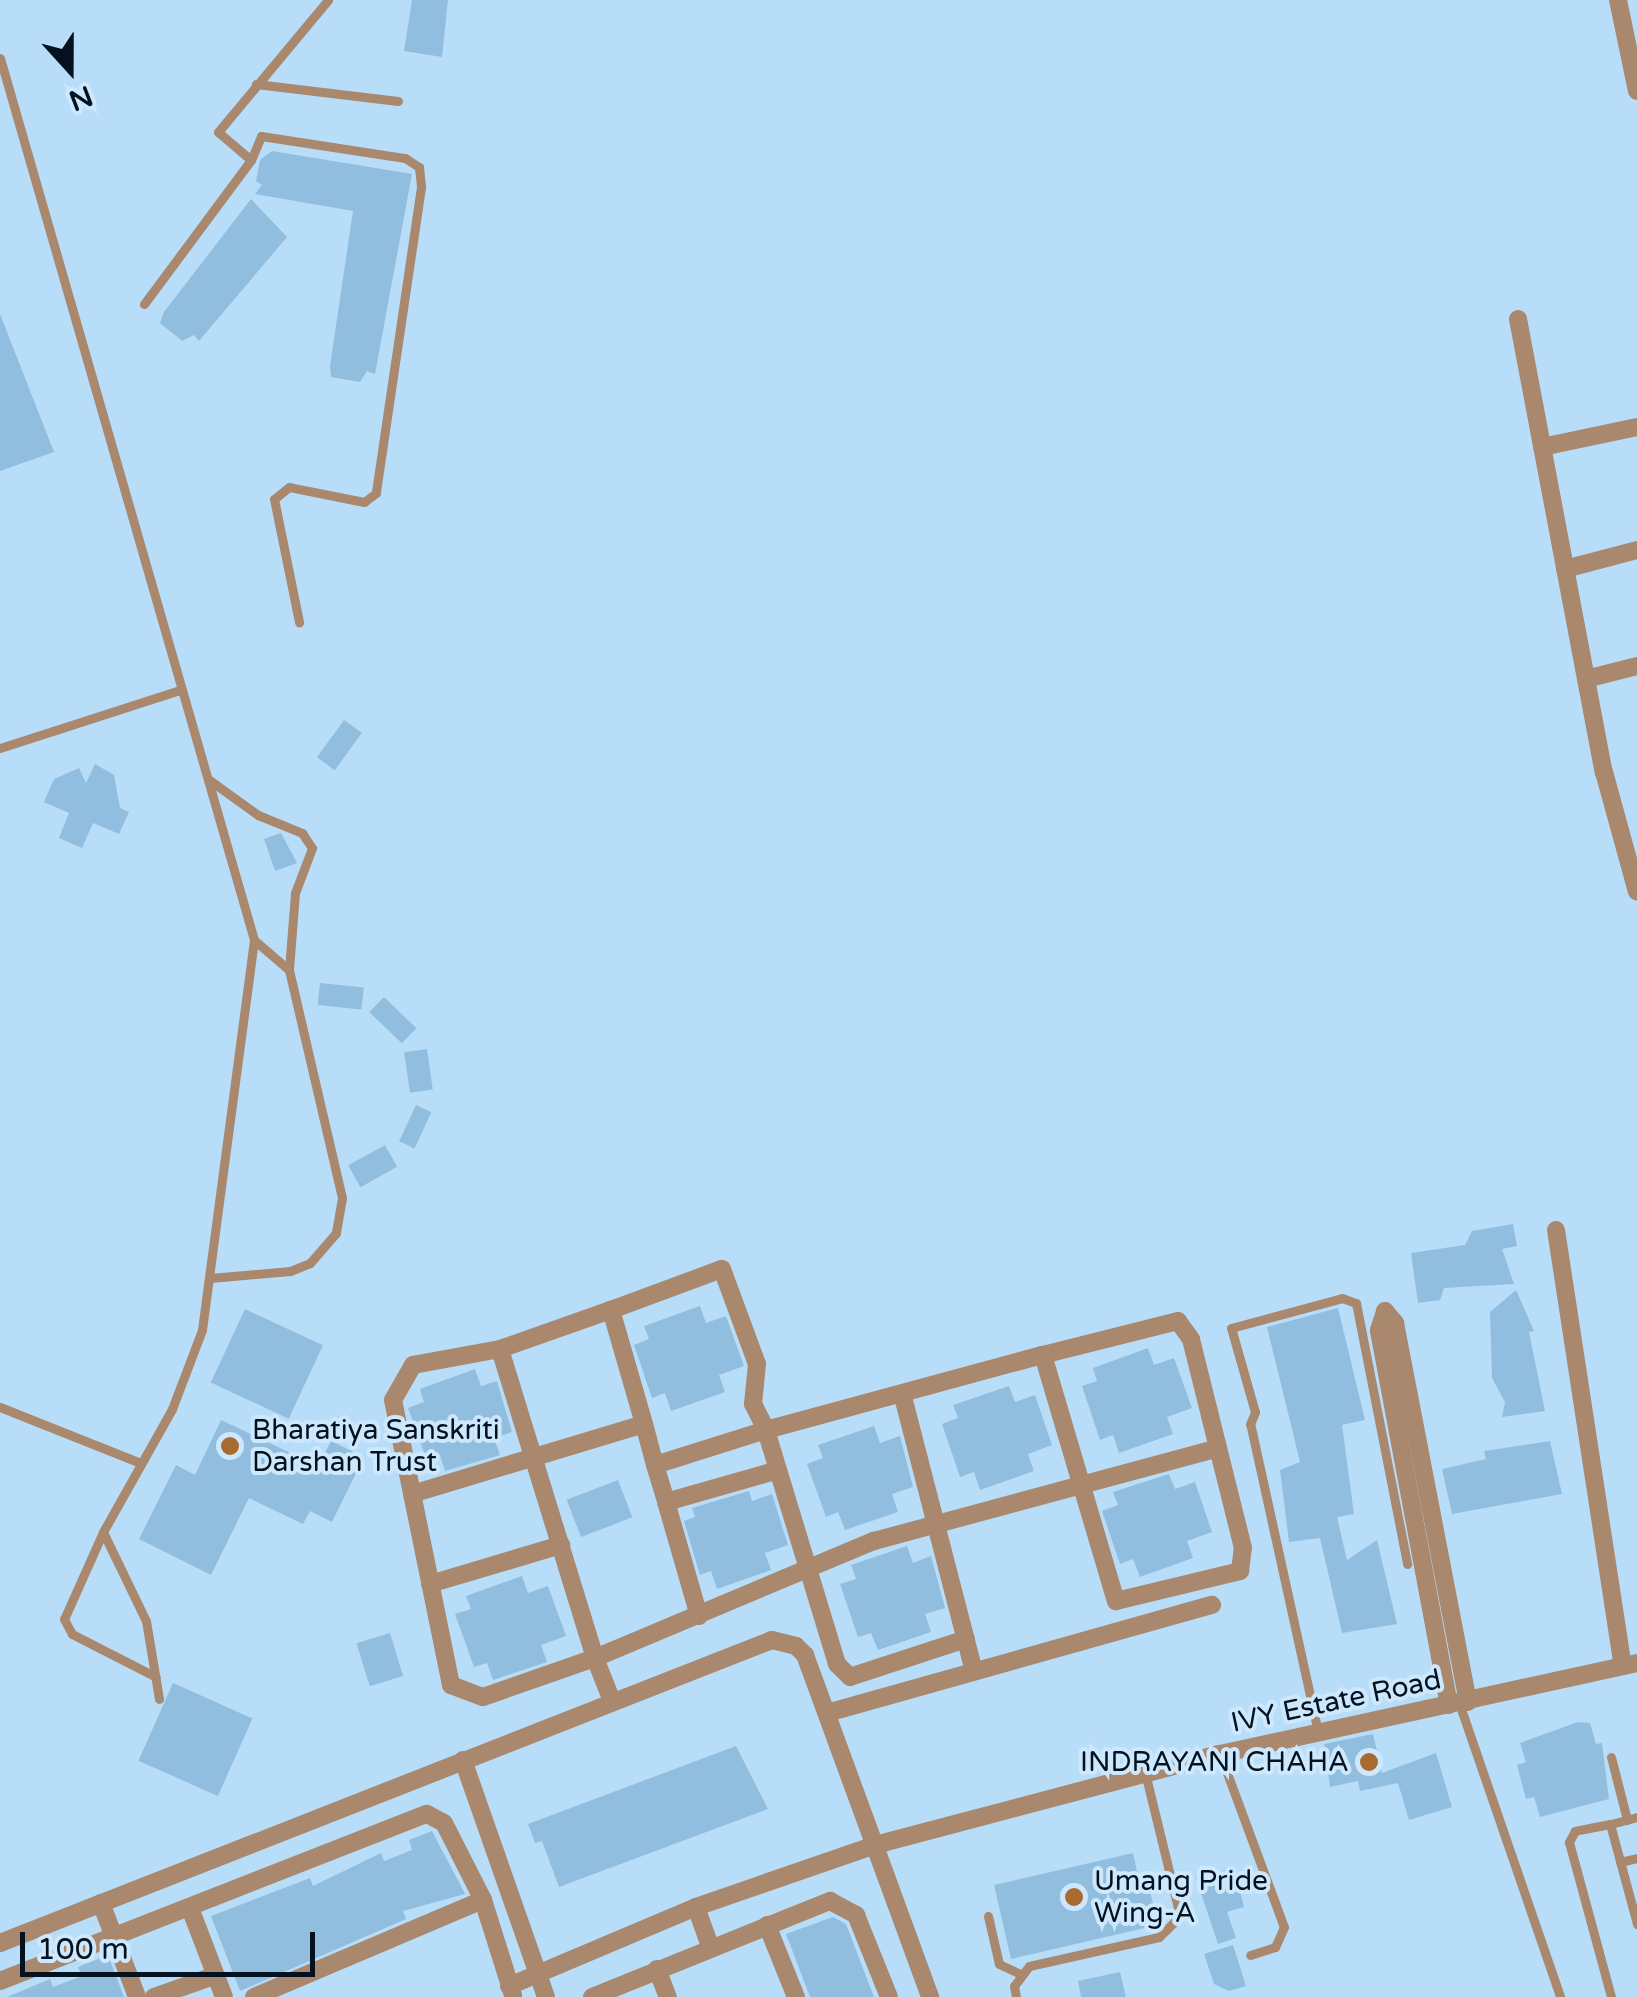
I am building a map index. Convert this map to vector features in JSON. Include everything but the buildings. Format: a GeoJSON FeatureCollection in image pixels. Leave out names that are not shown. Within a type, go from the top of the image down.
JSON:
{"type":"FeatureCollection","features":[{"type":"Feature","properties":{"kind":"street"},"geometry":{"type":"LineString","coordinates":[[1618,0],[1637,90]]}},
{"type":"Feature","properties":{"kind":"street"},"geometry":{"type":"LineString","coordinates":[[1518,318],[1586,680],[1637,892]]}},
{"type":"Feature","properties":{"kind":"street"},"geometry":{"type":"LineString","coordinates":[[1542,447],[1637,427]]}},
{"type":"Feature","properties":{"kind":"street"},"geometry":{"type":"LineString","coordinates":[[1566,569],[1637,550]]}},
{"type":"Feature","properties":{"kind":"street"},"geometry":{"type":"LineString","coordinates":[[1586,680],[1637,666]]}},
{"type":"Feature","properties":{"kind":"street"},"geometry":{"type":"LineString","coordinates":[[1556,1230],[1630,1665]]}},
{"type":"Feature","properties":{"kind":"street"},"geometry":{"type":"LineString","coordinates":[[966,1639],[850,1677],[837,1664],[804,1568],[766,1430],[753,1404],[757,1364],[722,1269],[500,1349],[413,1365],[393,1400],[451,1686],[482,1697],[595,1658],[804,1568],[935,1522],[1218,1448]]}},
{"type":"Feature","properties":{"kind":"street"},"geometry":{"type":"LineString","coordinates":[[611,1310],[698,1616]]}},
{"type":"Feature","properties":{"kind":"street"},"geometry":{"type":"LineString","coordinates":[[1412,1504],[1395,1323],[1385,1311],[1378,1330],[1412,1504],[1459,1703]]}},
{"type":"Feature","properties":{"kind":"street"},"geometry":{"type":"LineString","coordinates":[[656,1465],[766,1430],[903,1397],[1043,1355],[1178,1321],[1191,1339],[1243,1548],[1240,1571],[1218,1580],[1116,1600],[1043,1355]]}},
{"type":"Feature","properties":{"kind":"street"},"geometry":{"type":"LineString","coordinates":[[500,1349],[595,1658],[612,1701]]}},
{"type":"Feature","properties":{"kind":"street"},"geometry":{"type":"LineString","coordinates":[[903,1397],[973,1668]]}},
{"type":"Feature","properties":{"kind":"street"},"geometry":{"type":"LineString","coordinates":[[412,1494],[644,1424]]}},
{"type":"Feature","properties":{"kind":"street"},"geometry":{"type":"LineString","coordinates":[[666,1502],[778,1470]]}},
{"type":"Feature","properties":{"kind":"street"},"geometry":{"type":"LineString","coordinates":[[430,1584],[560,1545]]}},
{"type":"Feature","properties":{"kind":"street"},"geometry":{"type":"LineString","coordinates":[[827,1713],[973,1668],[1212,1605]]}},
{"type":"Feature","properties":{"kind":"street"},"geometry":{"type":"LineString","coordinates":[[0,1944],[772,1640],[796,1646],[804,1656],[930,1997]]}},
{"type":"Feature","properties":{"kind":"street","name":"IVY Estate Road"},"geometry":{"type":"LineString","coordinates":[[511,1991],[538,1974],[696,1907],[875,1845],[1220,1754],[1630,1665]]}},
{"type":"Feature","properties":{"kind":"street"},"geometry":{"type":"LineString","coordinates":[[463,1760],[546,1997]]}},
{"type":"Feature","properties":{"kind":"street"},"geometry":{"type":"LineString","coordinates":[[0,1981],[427,1814],[444,1822],[483,1900],[511,1991]]}},
{"type":"Feature","properties":{"kind":"street"},"geometry":{"type":"LineString","coordinates":[[254,1997],[483,1900]]}},
{"type":"Feature","properties":{"kind":"street"},"geometry":{"type":"LineString","coordinates":[[592,1997],[710,1946],[830,1901],[848,1906],[889,1997]]}},
{"type":"Feature","properties":{"kind":"street"},"geometry":{"type":"LineString","coordinates":[[101,1903],[137,1997]]}},
{"type":"Feature","properties":{"kind":"street"},"geometry":{"type":"LineString","coordinates":[[696,1907],[710,1946]]}},
{"type":"Feature","properties":{"kind":"street"},"geometry":{"type":"LineString","coordinates":[[190,1908],[224,1997]]}},
{"type":"Feature","properties":{"kind":"street"},"geometry":{"type":"LineString","coordinates":[[767,1925],[796,1997]]}},
{"type":"Feature","properties":{"kind":"street"},"geometry":{"type":"LineString","coordinates":[[656,1969],[668,1997]]}},
{"type":"Feature","properties":{"kind":"street"},"geometry":{"type":"LineString","coordinates":[[154,1997],[214,1976]]}},
{"type":"Feature","properties":{"kind":"lane"},"geometry":{"type":"LineString","coordinates":[[252,160],[218,132],[328,0]]}},
{"type":"Feature","properties":{"kind":"lane"},"geometry":{"type":"LineString","coordinates":[[0,58],[254,940],[210,1278],[194,1359],[103,1532],[64,1620],[72,1634],[156,1676]]}},
{"type":"Feature","properties":{"kind":"lane"},"geometry":{"type":"LineString","coordinates":[[256,84],[398,101]]}},
{"type":"Feature","properties":{"kind":"lane"},"geometry":{"type":"LineString","coordinates":[[144,304],[252,160],[261,136],[405,158],[422,176],[376,493],[364,502],[283,487],[274,498],[299,622]]}},
{"type":"Feature","properties":{"kind":"lane"},"geometry":{"type":"LineString","coordinates":[[0,748],[180,690]]}},
{"type":"Feature","properties":{"kind":"lane"},"geometry":{"type":"LineString","coordinates":[[206,777],[248,809],[308,838],[310,858],[289,924],[288,970],[338,1180],[336,1233],[310,1263],[290,1272],[210,1278]]}},
{"type":"Feature","properties":{"kind":"lane"},"geometry":{"type":"LineString","coordinates":[[254,940],[288,970]]}},
{"type":"Feature","properties":{"kind":"lane"},"geometry":{"type":"LineString","coordinates":[[1318,1732],[1250,1424],[1255,1412],[1231,1328],[1351,1299],[1384,1445],[1412,1504],[1406,1564]]}},
{"type":"Feature","properties":{"kind":"lane"},"geometry":{"type":"LineString","coordinates":[[0,1407],[142,1463]]}},
{"type":"Feature","properties":{"kind":"lane"},"geometry":{"type":"LineString","coordinates":[[103,1532],[146,1621],[160,1699]]}},
{"type":"Feature","properties":{"kind":"lane"},"geometry":{"type":"LineString","coordinates":[[1459,1703],[1560,1997]]}},
{"type":"Feature","properties":{"kind":"lane"},"geometry":{"type":"LineString","coordinates":[[1220,1754],[1284,1927],[1281,1942],[1250,1955]]}},
{"type":"Feature","properties":{"kind":"lane"},"geometry":{"type":"LineString","coordinates":[[1611,1757],[1632,1818],[1576,1831],[1569,1842],[1611,1997]]}},
{"type":"Feature","properties":{"kind":"lane"},"geometry":{"type":"LineString","coordinates":[[1016,1997],[1020,1974],[1029,1966],[1158,1937],[1175,1921],[1178,1908],[1144,1774]]}},
{"type":"Feature","properties":{"kind":"lane"},"geometry":{"type":"LineString","coordinates":[[1610,1824],[1637,1924]]}},
{"type":"Feature","properties":{"kind":"lane"},"geometry":{"type":"LineString","coordinates":[[1620,1862],[1637,1858]]}},
{"type":"Feature","properties":{"kind":"lane"},"geometry":{"type":"LineString","coordinates":[[988,1916],[998,1964],[1020,1974]]}},
{"type":"Feature","properties":{"kind":"place","name":"Bharatiya Sanskriti Darshan Trust"},"geometry":{"type":"Point","coordinates":[230,1446]}},
{"type":"Feature","properties":{"kind":"place","name":"INDRAYANI CHAHA"},"geometry":{"type":"Point","coordinates":[1369,1762]}},
{"type":"Feature","properties":{"kind":"place","name":"Umang Pride Wing-A"},"geometry":{"type":"Point","coordinates":[1074,1897]}}]}
